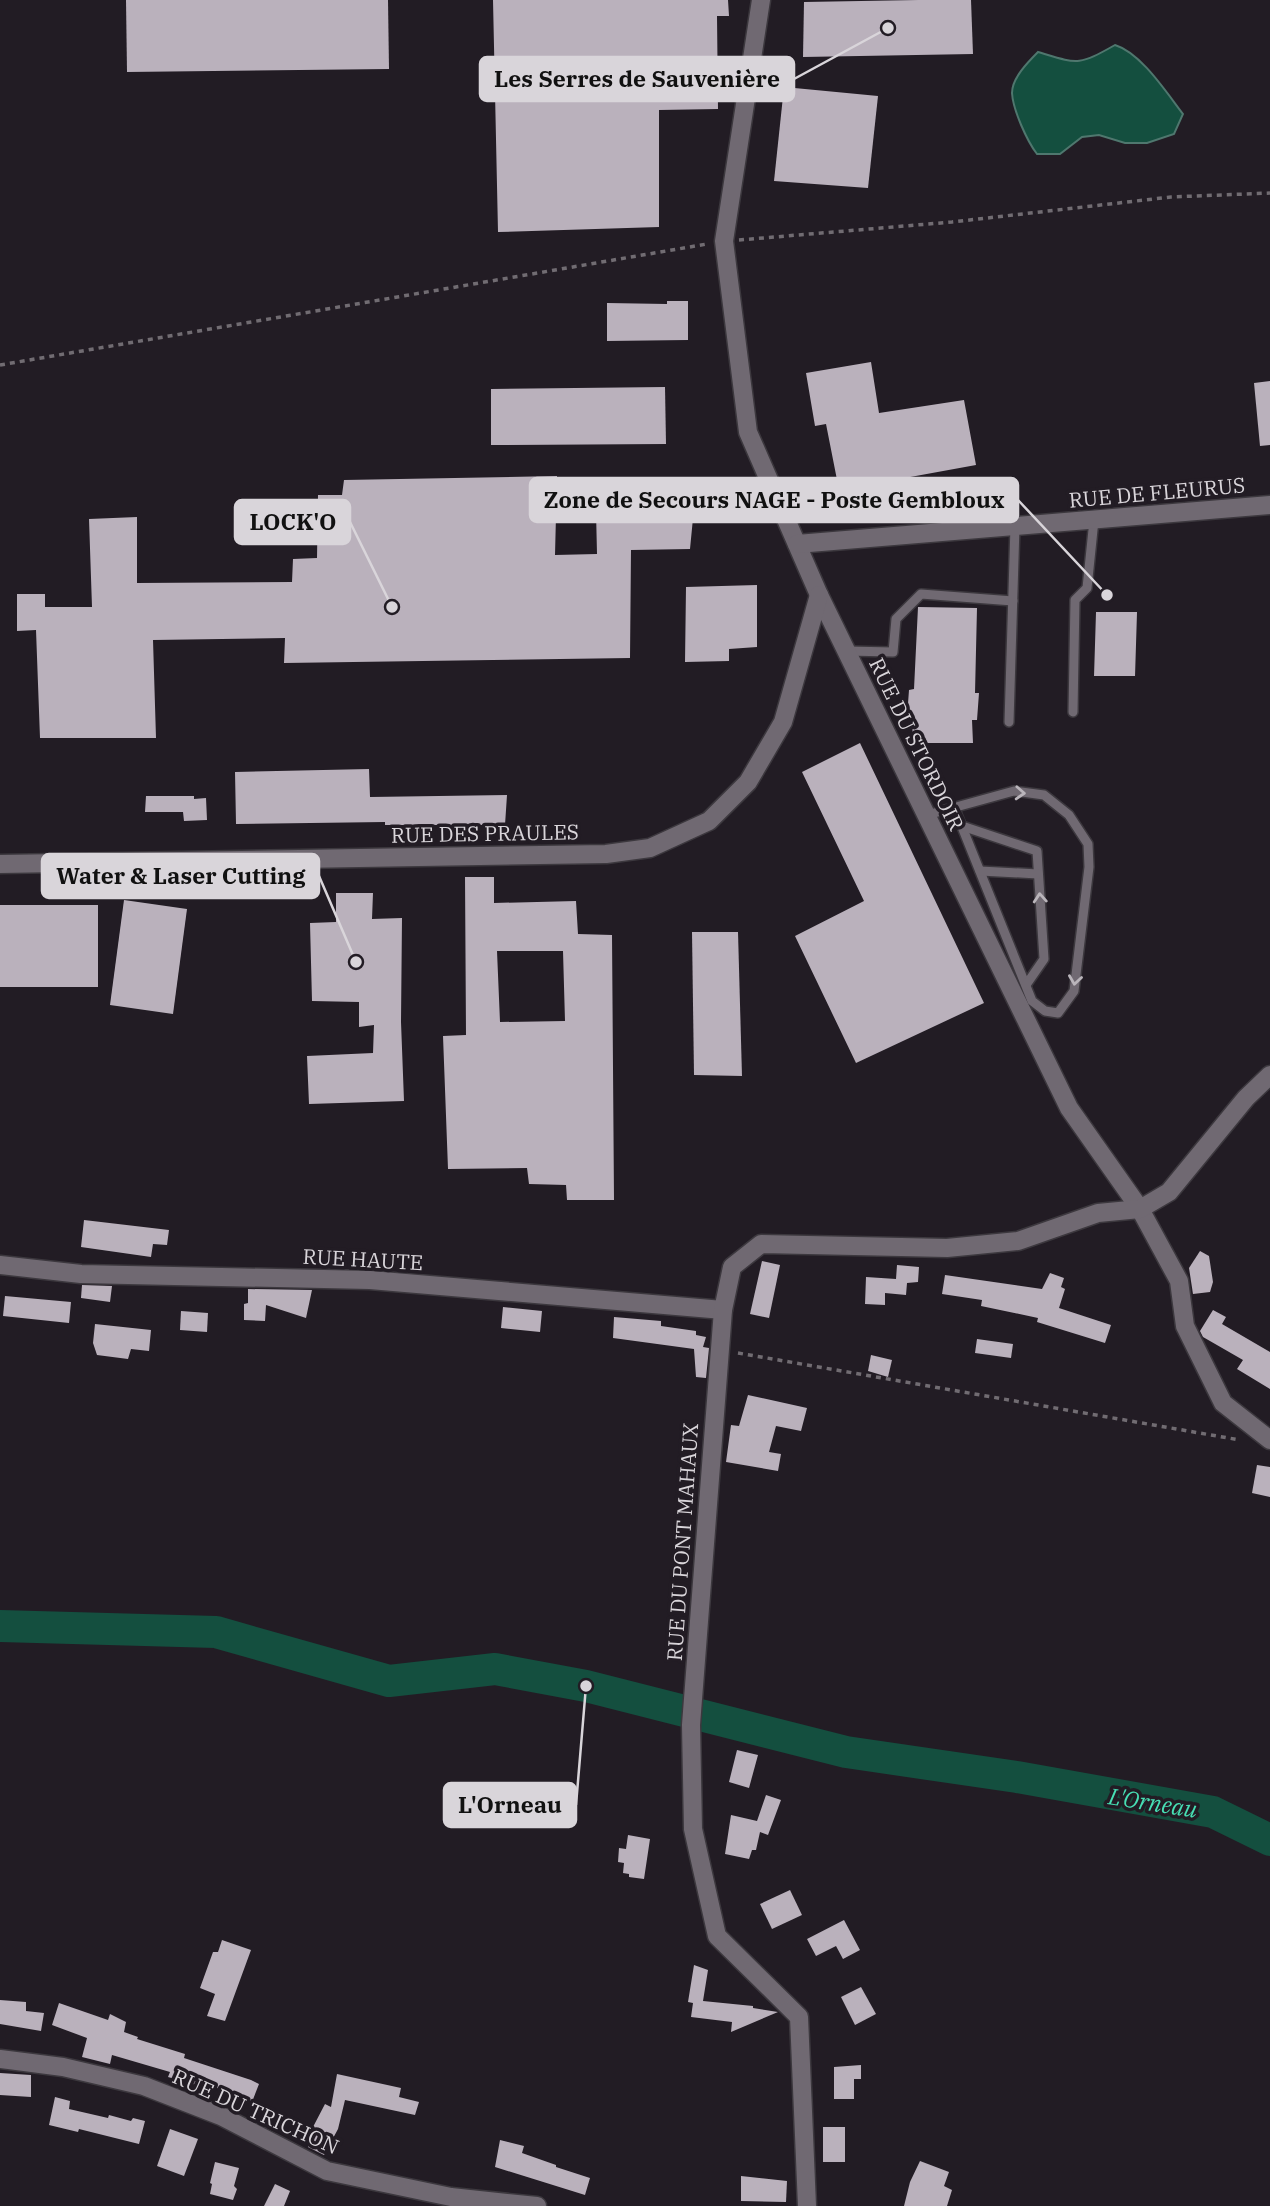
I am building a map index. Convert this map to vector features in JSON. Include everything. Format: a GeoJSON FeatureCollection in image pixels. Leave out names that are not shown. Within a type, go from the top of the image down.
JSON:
{"type":"FeatureCollection","features":[{"type":"Feature","properties":{"kind":"street","name":"RUE DU STORDOIR"},"geometry":{"type":"LineString","coordinates":[[761,0],[724,241],[748,432],[819,595],[1069,1108],[1140,1209],[1180,1281],[1185,1326],[1223,1403],[1270,1440]]}},
{"type":"Feature","properties":{"kind":"street","name":"RUE DE FLEURUS"},"geometry":{"type":"LineString","coordinates":[[797,544],[1270,505]]}},
{"type":"Feature","properties":{"kind":"street","name":"RUE DES PRAULES"},"geometry":{"type":"LineString","coordinates":[[0,864],[593,854],[650,848],[709,821],[748,782],[783,722],[819,595]]}},
{"type":"Feature","properties":{"kind":"street"},"geometry":{"type":"LineString","coordinates":[[1140,1209],[1169,1192],[1247,1098],[1270,1075]]}},
{"type":"Feature","properties":{"kind":"street","name":"RUE DU PONT MAHAUX"},"geometry":{"type":"LineString","coordinates":[[807,2206],[799,2017],[717,1936],[693,1829],[691,1725],[723,1310],[732,1267],[761,1244],[947,1248],[1018,1241],[1098,1213],[1140,1209]]}},
{"type":"Feature","properties":{"kind":"street","name":"RUE HAUTE"},"geometry":{"type":"LineString","coordinates":[[0,1265],[81,1274],[370,1280],[723,1310]]}},
{"type":"Feature","properties":{"kind":"street","name":"RUE DU TRICHON"},"geometry":{"type":"LineString","coordinates":[[0,2059],[63,2067],[144,2086],[221,2116],[327,2171],[451,2196],[537,2206]]}},
{"type":"Feature","properties":{"kind":"lane"},"geometry":{"type":"LineString","coordinates":[[1073,712],[1075,600],[1087,588],[1094,520]]}},
{"type":"Feature","properties":{"kind":"lane"},"geometry":{"type":"LineString","coordinates":[[1009,722],[1016,526]]}},
{"type":"Feature","properties":{"kind":"lane"},"geometry":{"type":"LineString","coordinates":[[846,651],[893,652],[896,619],[921,594],[1013,601]]}},
{"type":"Feature","properties":{"kind":"lane"},"geometry":{"type":"LineString","coordinates":[[926,815],[954,807],[1014,791],[1044,795],[1069,815],[1088,844],[1089,867],[1074,991],[1058,1013],[1045,1011],[1032,1001],[954,807]]}},
{"type":"Feature","properties":{"kind":"lane"},"geometry":{"type":"LineString","coordinates":[[962,826],[1037,851],[1044,959],[1026,985]]}},
{"type":"Feature","properties":{"kind":"lane"},"geometry":{"type":"LineString","coordinates":[[980,871],[1038,874]]}},
{"type":"Feature","properties":{"kind":"path"},"geometry":{"type":"LineString","coordinates":[[0,365],[724,241],[952,222],[1171,197],[1270,193]]}},
{"type":"Feature","properties":{"kind":"path"},"geometry":{"type":"LineString","coordinates":[[720,1350],[1242,1440]]}},
{"type":"Feature","properties":{"kind":"shaded area"},"geometry":{"type":"Polygon","coordinates":[[[1115,45],[1125,49],[1143,65],[1183,114],[1174,134],[1147,143],[1125,143],[1099,135],[1082,137],[1060,154],[1037,154],[1021,125],[1013,100],[1013,87],[1021,71],[1038,52],[1078,61],[1093,57],[1115,45]]]}},
{"type":"Feature","properties":{"kind":"building"},"geometry":{"type":"Polygon","coordinates":[[[126,0],[388,0],[389,69],[127,72],[126,0]]]}},
{"type":"Feature","properties":{"kind":"building"},"geometry":{"type":"Polygon","coordinates":[[[493,0],[728,0],[729,16],[717,16],[718,109],[659,110],[659,227],[498,232],[493,0]]]}},
{"type":"Feature","properties":{"kind":"building"},"geometry":{"type":"Polygon","coordinates":[[[971,0],[973,54],[803,57],[804,2],[971,0]]]}},
{"type":"Feature","properties":{"kind":"building"},"geometry":{"type":"Polygon","coordinates":[[[784,87],[878,96],[868,188],[774,181],[784,87]]]}},
{"type":"Feature","properties":{"kind":"building"},"geometry":{"type":"Polygon","coordinates":[[[667,301],[688,301],[688,340],[607,341],[607,303],[667,304],[667,301]]]}},
{"type":"Feature","properties":{"kind":"building"},"geometry":{"type":"Polygon","coordinates":[[[871,362],[879,413],[964,400],[976,465],[839,490],[826,424],[815,426],[806,373],[871,362]]]}},
{"type":"Feature","properties":{"kind":"building"},"geometry":{"type":"Polygon","coordinates":[[[1270,381],[1270,445],[1260,446],[1254,383],[1270,381]]]}},
{"type":"Feature","properties":{"kind":"building"},"geometry":{"type":"Polygon","coordinates":[[[665,387],[666,444],[491,445],[491,389],[665,387]]]}},
{"type":"Feature","properties":{"kind":"building"},"geometry":{"type":"Polygon","coordinates":[[[557,476],[555,555],[597,554],[596,511],[694,508],[690,549],[631,550],[630,658],[284,663],[285,638],[153,640],[156,738],[40,738],[36,630],[17,631],[17,594],[45,594],[45,607],[92,607],[89,519],[137,517],[137,583],[292,582],[293,559],[317,558],[318,495],[342,495],[344,480],[557,476]]]}},
{"type":"Feature","properties":{"kind":"building"},"geometry":{"type":"Polygon","coordinates":[[[757,585],[757,647],[729,649],[729,661],[685,662],[686,587],[757,585]]]}},
{"type":"Feature","properties":{"kind":"building"},"geometry":{"type":"Polygon","coordinates":[[[918,607],[977,608],[975,693],[979,693],[977,720],[972,720],[973,743],[912,743],[913,718],[907,717],[909,690],[914,689],[918,607]]]}},
{"type":"Feature","properties":{"kind":"building"},"geometry":{"type":"Polygon","coordinates":[[[1096,612],[1137,612],[1135,676],[1094,676],[1096,612]]]}},
{"type":"Feature","properties":{"kind":"building"},"geometry":{"type":"Polygon","coordinates":[[[860,743],[984,1003],[856,1063],[795,936],[864,901],[802,772],[860,743]]]}},
{"type":"Feature","properties":{"kind":"building"},"geometry":{"type":"Polygon","coordinates":[[[369,769],[370,797],[507,795],[505,825],[385,825],[385,822],[236,824],[235,772],[369,769]]]}},
{"type":"Feature","properties":{"kind":"building"},"geometry":{"type":"Polygon","coordinates":[[[146,796],[206,798],[207,820],[184,821],[183,812],[145,812],[146,796]]]}},
{"type":"Feature","properties":{"kind":"building"},"geometry":{"type":"Polygon","coordinates":[[[465,877],[494,877],[494,903],[576,901],[578,934],[612,935],[614,1200],[567,1200],[566,1185],[529,1184],[527,1168],[448,1169],[443,1036],[466,1035],[465,877]],[[497,951],[500,1022],[565,1021],[563,951],[497,951]]]}},
{"type":"Feature","properties":{"kind":"building"},"geometry":{"type":"Polygon","coordinates":[[[336,893],[373,893],[372,919],[402,918],[401,1022],[404,1101],[309,1104],[307,1056],[373,1053],[374,1025],[359,1027],[359,1002],[312,1001],[310,923],[336,922],[336,893]]]}},
{"type":"Feature","properties":{"kind":"building"},"geometry":{"type":"Polygon","coordinates":[[[124,900],[187,909],[173,1014],[110,1005],[124,900]]]}},
{"type":"Feature","properties":{"kind":"building"},"geometry":{"type":"Polygon","coordinates":[[[0,905],[98,905],[98,987],[0,987],[0,905]]]}},
{"type":"Feature","properties":{"kind":"building"},"geometry":{"type":"Polygon","coordinates":[[[692,932],[738,932],[742,1076],[694,1075],[692,932]]]}},
{"type":"Feature","properties":{"kind":"building"},"geometry":{"type":"Polygon","coordinates":[[[84,1220],[169,1230],[167,1245],[153,1244],[151,1257],[81,1247],[84,1220]]]}},
{"type":"Feature","properties":{"kind":"building"},"geometry":{"type":"Polygon","coordinates":[[[1200,1251],[1209,1256],[1213,1282],[1210,1292],[1193,1294],[1189,1268],[1200,1251]]]}},
{"type":"Feature","properties":{"kind":"building"},"geometry":{"type":"Polygon","coordinates":[[[762,1261],[780,1265],[769,1318],[750,1314],[762,1261]]]}},
{"type":"Feature","properties":{"kind":"building"},"geometry":{"type":"Polygon","coordinates":[[[897,1265],[919,1267],[918,1282],[907,1283],[906,1295],[885,1293],[885,1305],[865,1304],[866,1277],[896,1279],[897,1265]]]}},
{"type":"Feature","properties":{"kind":"building"},"geometry":{"type":"Polygon","coordinates":[[[1050,1273],[1064,1278],[1061,1287],[1065,1289],[1059,1308],[1111,1325],[1105,1343],[1037,1322],[1038,1318],[981,1306],[982,1300],[942,1294],[945,1275],[1042,1289],[1050,1273]]]}},
{"type":"Feature","properties":{"kind":"building"},"geometry":{"type":"Polygon","coordinates":[[[82,1285],[112,1286],[110,1302],[81,1298],[82,1285]]]}},
{"type":"Feature","properties":{"kind":"building"},"geometry":{"type":"Polygon","coordinates":[[[248,1289],[312,1290],[306,1318],[266,1305],[265,1321],[244,1320],[248,1289]]]}},
{"type":"Feature","properties":{"kind":"building"},"geometry":{"type":"Polygon","coordinates":[[[5,1296],[71,1302],[69,1323],[3,1316],[5,1296]]]}},
{"type":"Feature","properties":{"kind":"building"},"geometry":{"type":"Polygon","coordinates":[[[503,1307],[542,1311],[540,1332],[501,1328],[503,1307]]]}},
{"type":"Feature","properties":{"kind":"building"},"geometry":{"type":"Polygon","coordinates":[[[1213,1310],[1226,1317],[1222,1324],[1270,1352],[1270,1389],[1237,1369],[1243,1360],[1203,1337],[1200,1331],[1213,1310]]]}},
{"type":"Feature","properties":{"kind":"building"},"geometry":{"type":"Polygon","coordinates":[[[181,1311],[208,1313],[207,1332],[180,1330],[181,1311]]]}},
{"type":"Feature","properties":{"kind":"building"},"geometry":{"type":"Polygon","coordinates":[[[614,1317],[661,1321],[661,1326],[696,1331],[696,1335],[706,1337],[703,1347],[709,1348],[706,1378],[696,1377],[694,1349],[613,1338],[614,1317]]]}},
{"type":"Feature","properties":{"kind":"building"},"geometry":{"type":"Polygon","coordinates":[[[95,1324],[151,1330],[149,1351],[131,1349],[128,1359],[97,1355],[93,1343],[95,1324]]]}},
{"type":"Feature","properties":{"kind":"building"},"geometry":{"type":"Polygon","coordinates":[[[977,1339],[1013,1344],[1011,1358],[975,1353],[977,1339]]]}},
{"type":"Feature","properties":{"kind":"building"},"geometry":{"type":"Polygon","coordinates":[[[871,1355],[892,1360],[888,1377],[868,1371],[871,1355]]]}},
{"type":"Feature","properties":{"kind":"building"},"geometry":{"type":"Polygon","coordinates":[[[748,1395],[807,1408],[801,1431],[776,1426],[769,1452],[781,1454],[778,1471],[726,1462],[731,1425],[739,1426],[748,1395]]]}},
{"type":"Feature","properties":{"kind":"building"},"geometry":{"type":"Polygon","coordinates":[[[1257,1465],[1270,1467],[1270,1497],[1252,1493],[1257,1465]]]}},
{"type":"Feature","properties":{"kind":"building"},"geometry":{"type":"Polygon","coordinates":[[[737,1750],[758,1755],[749,1788],[729,1782],[737,1750]]]}},
{"type":"Feature","properties":{"kind":"building"},"geometry":{"type":"Polygon","coordinates":[[[766,1795],[781,1800],[768,1835],[760,1832],[756,1850],[752,1850],[749,1859],[725,1854],[731,1815],[757,1821],[766,1795]]]}},
{"type":"Feature","properties":{"kind":"building"},"geometry":{"type":"Polygon","coordinates":[[[628,1835],[650,1839],[644,1879],[629,1877],[629,1874],[623,1873],[624,1863],[618,1862],[619,1848],[626,1849],[628,1835]]]}},
{"type":"Feature","properties":{"kind":"building"},"geometry":{"type":"Polygon","coordinates":[[[790,1890],[802,1915],[772,1929],[760,1904],[790,1890]]]}},
{"type":"Feature","properties":{"kind":"building"},"geometry":{"type":"Polygon","coordinates":[[[844,1920],[860,1950],[843,1959],[836,1946],[816,1956],[807,1939],[844,1920]]]}},
{"type":"Feature","properties":{"kind":"building"},"geometry":{"type":"Polygon","coordinates":[[[222,1940],[251,1950],[225,2021],[207,2016],[215,1994],[200,1988],[213,1952],[218,1952],[222,1940]]]}},
{"type":"Feature","properties":{"kind":"building"},"geometry":{"type":"Polygon","coordinates":[[[694,1965],[708,1970],[703,2001],[753,2006],[778,2012],[731,2032],[732,2022],[691,2017],[693,2003],[688,2002],[694,1965]]]}},
{"type":"Feature","properties":{"kind":"building"},"geometry":{"type":"Polygon","coordinates":[[[861,1987],[876,2014],[855,2025],[841,1997],[861,1987]]]}},
{"type":"Feature","properties":{"kind":"building"},"geometry":{"type":"Polygon","coordinates":[[[0,2000],[26,2002],[26,2011],[44,2013],[41,2031],[0,2024],[0,2000]]]}},
{"type":"Feature","properties":{"kind":"building"},"geometry":{"type":"Polygon","coordinates":[[[59,2003],[108,2020],[110,2014],[126,2022],[124,2032],[138,2037],[137,2039],[185,2054],[184,2058],[259,2084],[252,2102],[202,2082],[200,2086],[168,2077],[170,2072],[112,2055],[110,2064],[82,2057],[87,2038],[52,2025],[59,2003]]]}},
{"type":"Feature","properties":{"kind":"building"},"geometry":{"type":"Polygon","coordinates":[[[861,2065],[861,2079],[854,2079],[854,2099],[834,2099],[834,2067],[861,2065]]]}},
{"type":"Feature","properties":{"kind":"building"},"geometry":{"type":"Polygon","coordinates":[[[0,2073],[31,2075],[31,2097],[0,2095],[0,2073]]]}},
{"type":"Feature","properties":{"kind":"building"},"geometry":{"type":"Polygon","coordinates":[[[337,2074],[401,2088],[399,2097],[419,2102],[415,2115],[345,2100],[338,2129],[324,2155],[308,2147],[317,2129],[313,2127],[325,2104],[331,2107],[337,2074]]]}},
{"type":"Feature","properties":{"kind":"building"},"geometry":{"type":"Polygon","coordinates":[[[55,2097],[70,2101],[69,2109],[108,2118],[109,2115],[131,2121],[133,2118],[145,2121],[139,2144],[79,2129],[78,2132],[49,2125],[55,2097]]]}},
{"type":"Feature","properties":{"kind":"building"},"geometry":{"type":"Polygon","coordinates":[[[823,2127],[845,2127],[845,2162],[823,2162],[823,2127]]]}},
{"type":"Feature","properties":{"kind":"building"},"geometry":{"type":"Polygon","coordinates":[[[170,2129],[198,2139],[184,2176],[157,2166],[170,2129]]]}},
{"type":"Feature","properties":{"kind":"building"},"geometry":{"type":"Polygon","coordinates":[[[500,2140],[524,2146],[522,2153],[590,2178],[585,2195],[495,2167],[500,2140]]]}},
{"type":"Feature","properties":{"kind":"building"},"geometry":{"type":"Polygon","coordinates":[[[920,2161],[949,2172],[944,2186],[952,2190],[947,2206],[904,2206],[910,2182],[920,2161]]]}},
{"type":"Feature","properties":{"kind":"building"},"geometry":{"type":"Polygon","coordinates":[[[215,2162],[239,2168],[233,2200],[210,2194],[215,2162]]]}},
{"type":"Feature","properties":{"kind":"building"},"geometry":{"type":"Polygon","coordinates":[[[741,2176],[787,2181],[786,2202],[741,2201],[741,2176]]]}},
{"type":"Feature","properties":{"kind":"building"},"geometry":{"type":"Polygon","coordinates":[[[275,2184],[290,2191],[284,2206],[264,2206],[275,2184]]]}},
{"type":"Feature","properties":{"kind":"waterway","name":"L'Orneau"},"geometry":{"type":"LineString","coordinates":[[0,1626],[216,1632],[389,1681],[495,1669],[586,1686],[846,1752],[1017,1777],[1213,1812],[1270,1840]]}},
{"type":"Feature","properties":{"kind":"place","name":"Les Serres de Sauvenière"},"geometry":{"type":"Point","coordinates":[888,28]}},
{"type":"Feature","properties":{"kind":"place","name":"Zone de Secours NAGE - Poste Gembloux"},"geometry":{"type":"Point","coordinates":[1107,595]}},
{"type":"Feature","properties":{"kind":"place","name":"LOCK'O"},"geometry":{"type":"Point","coordinates":[392,607]}},
{"type":"Feature","properties":{"kind":"place","name":"Water & Laser Cutting"},"geometry":{"type":"Point","coordinates":[356,962]}},
{"type":"Feature","properties":{"kind":"place","name":"L'Orneau"},"geometry":{"type":"Point","coordinates":[586,1686]}}]}
